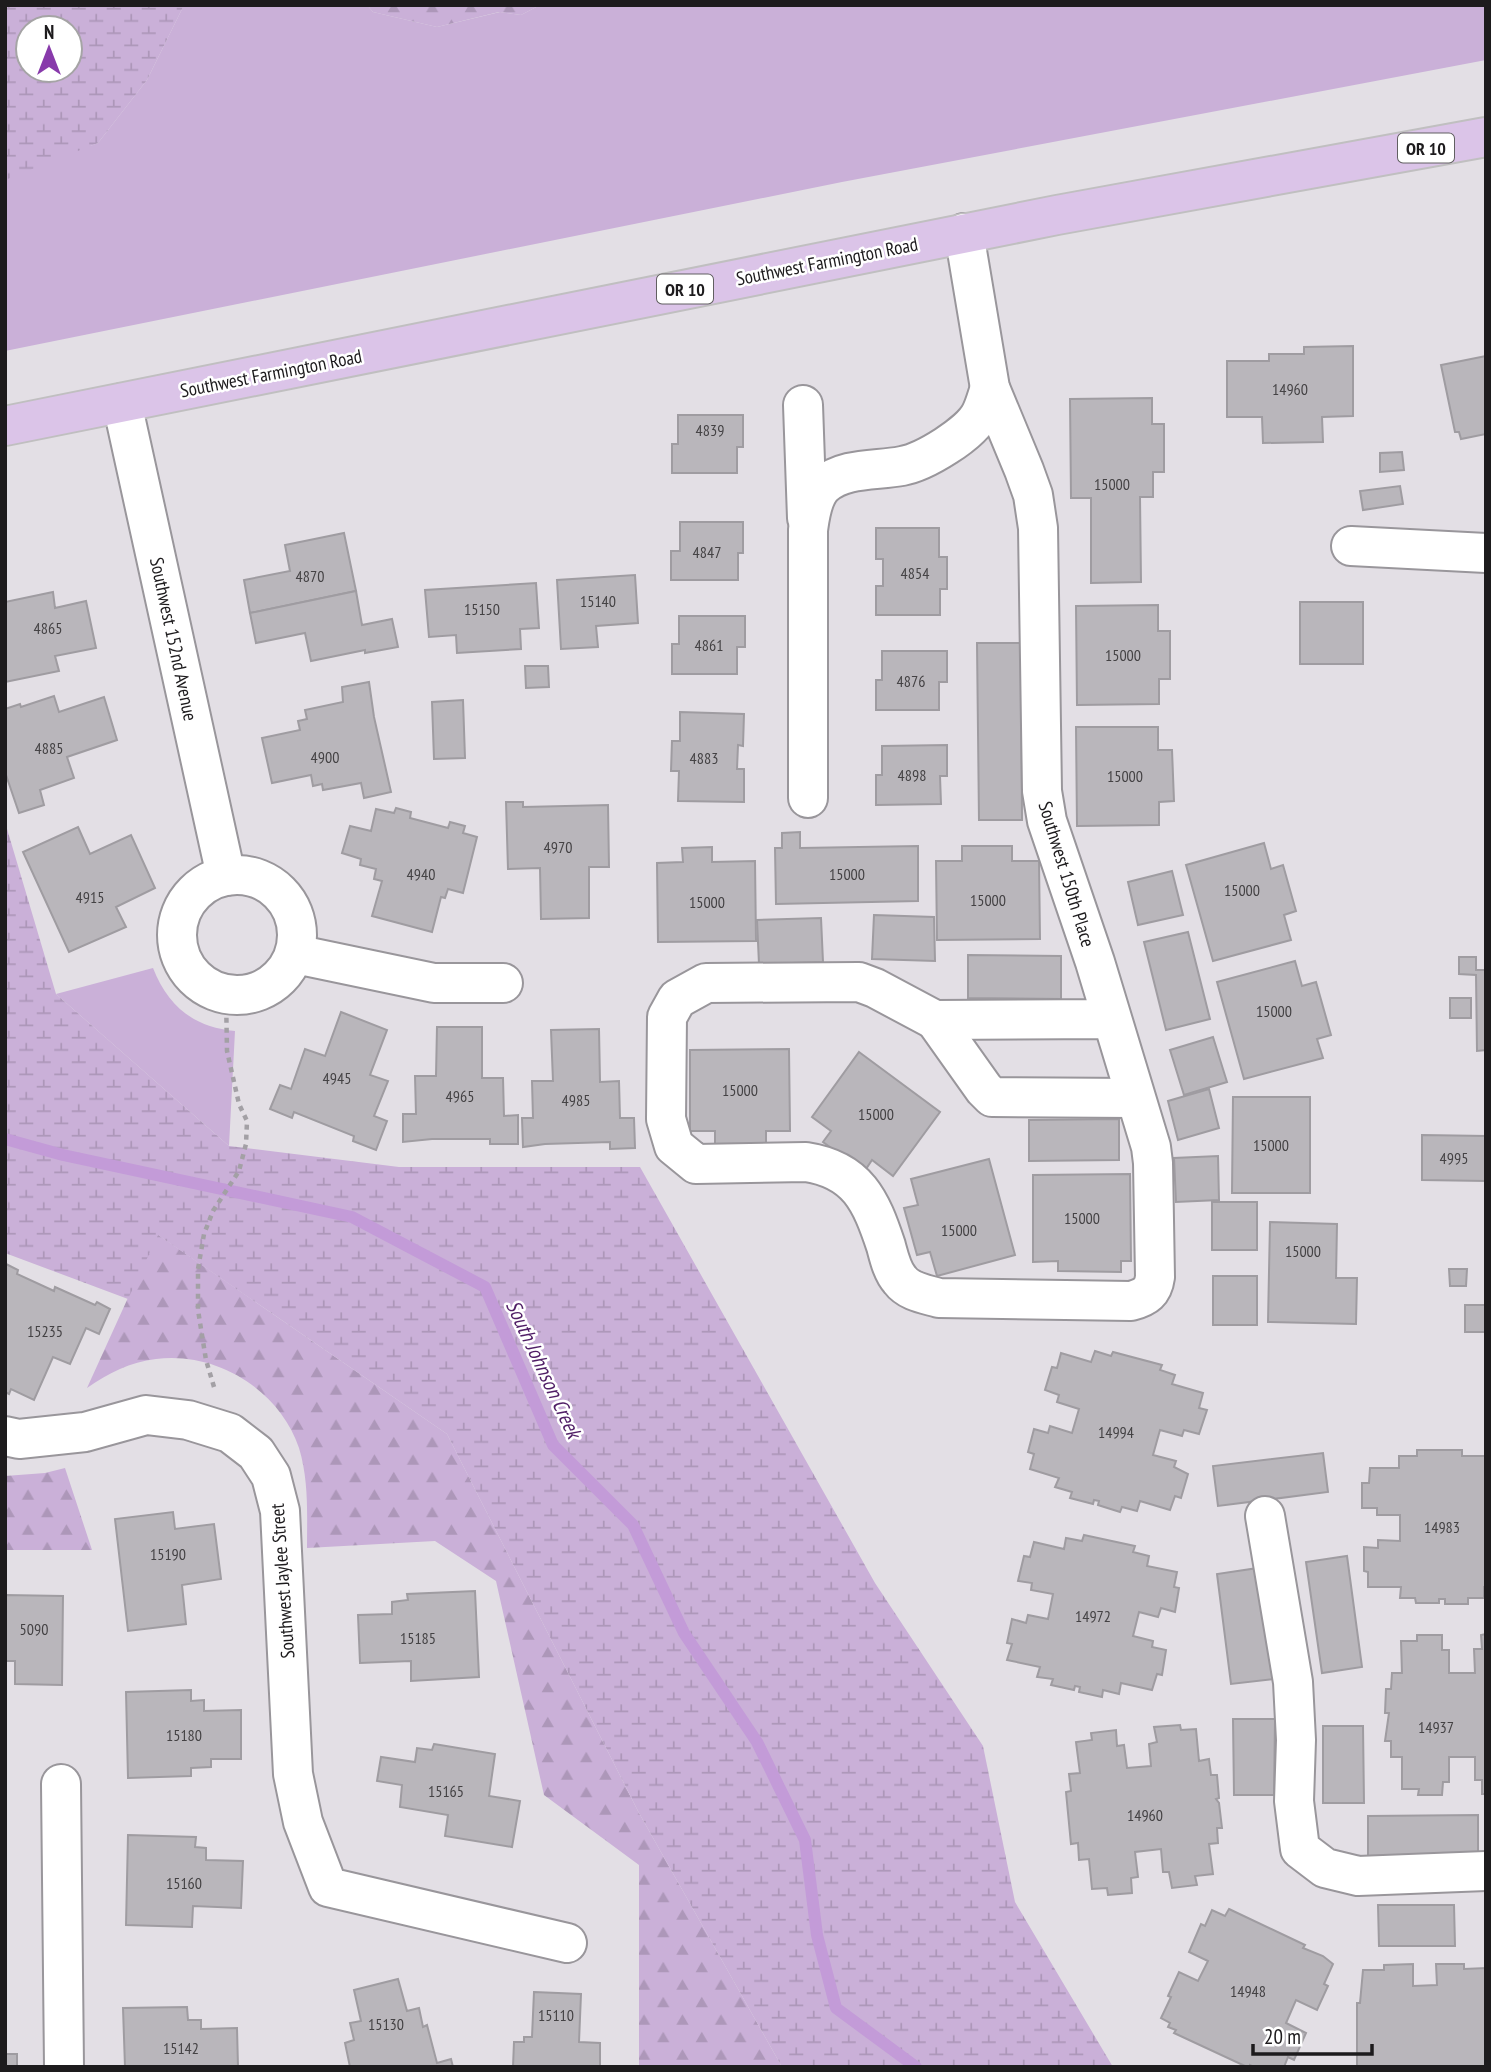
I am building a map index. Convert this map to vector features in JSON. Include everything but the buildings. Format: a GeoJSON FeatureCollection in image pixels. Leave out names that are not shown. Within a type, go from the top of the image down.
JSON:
{"type":"FeatureCollection","features":[{"type":"Feature","properties":{"kind":"main road","name":"Southwest Farmington Road"},"geometry":{"type":"LineString","coordinates":[[5,425],[964,233],[1486,137]]}},
{"type":"Feature","properties":{"kind":"street","name":"Southwest 150th Place"},"geometry":{"type":"LineString","coordinates":[[935,1020],[859,982],[706,983],[677,999],[667,1017],[666,1119],[674,1146],[696,1164],[806,1162],[832,1169],[856,1185],[866,1196],[900,1281],[921,1294],[939,1297],[1131,1301],[1150,1294],[1155,1276],[1151,1147],[1095,962],[1047,821],[1042,791],[1038,528],[1033,495],[990,388],[964,233]]}},
{"type":"Feature","properties":{"kind":"street"},"geometry":{"type":"LineString","coordinates":[[808,530],[812,505],[822,486],[843,474],[904,466],[951,443],[966,432],[981,415],[990,388]]}},
{"type":"Feature","properties":{"kind":"street","name":"Southwest 152nd Avenue"},"geometry":{"type":"LineString","coordinates":[[122,403],[226,876]]}},
{"type":"Feature","properties":{"kind":"street"},"geometry":{"type":"LineString","coordinates":[[803,405],[808,530],[808,798]]}},
{"type":"Feature","properties":{"kind":"street"},"geometry":{"type":"LineString","coordinates":[[1351,546],[1486,553]]}},
{"type":"Feature","properties":{"kind":"street"},"geometry":{"type":"LineString","coordinates":[[242,875],[257,878],[283,895],[292,909],[298,939],[295,954],[289,967],[268,988],[241,996],[213,991],[191,974],[178,949],[177,936],[183,908],[201,887],[213,880],[242,875]]}},
{"type":"Feature","properties":{"kind":"street"},"geometry":{"type":"LineString","coordinates":[[295,954],[434,983],[503,983]]}},
{"type":"Feature","properties":{"kind":"street"},"geometry":{"type":"LineString","coordinates":[[935,1020],[1111,1019]]}},
{"type":"Feature","properties":{"kind":"street"},"geometry":{"type":"LineString","coordinates":[[935,1020],[992,1097],[1135,1098]]}},
{"type":"Feature","properties":{"kind":"street","name":"Southwest Jaylee Street"},"geometry":{"type":"LineString","coordinates":[[5,1436],[19,1439],[86,1432],[146,1415],[188,1420],[230,1433],[256,1453],[271,1476],[281,1511],[292,1774],[303,1822],[328,1887],[567,1943]]}},
{"type":"Feature","properties":{"kind":"street"},"geometry":{"type":"LineString","coordinates":[[1265,1516],[1293,1682],[1296,1740],[1294,1801],[1300,1849],[1325,1868],[1358,1876],[1486,1871]]}},
{"type":"Feature","properties":{"kind":"street"},"geometry":{"type":"LineString","coordinates":[[61,1784],[64,2067]]}},
{"type":"Feature","properties":{"kind":"path"},"geometry":{"type":"LineString","coordinates":[[218,1429],[215,1391],[206,1360],[198,1310],[198,1269],[204,1234],[214,1211],[239,1171],[246,1144],[247,1121],[239,1104],[227,1051],[226,995]]}},
{"type":"Feature","properties":{"kind":"green space"},"geometry":{"type":"Polygon","coordinates":[[[5,5],[90,5],[90,146],[98,143],[147,80],[184,5],[367,5],[373,12],[437,27],[500,12],[521,15],[540,5],[1486,5],[1486,60],[842,182],[5,351],[5,5]]]}},
{"type":"Feature","properties":{"kind":"green space"},"geometry":{"type":"Polygon","coordinates":[[[5,5],[184,5],[147,80],[98,143],[5,180],[5,5]]]}},
{"type":"Feature","properties":{"kind":"green space"},"geometry":{"type":"Polygon","coordinates":[[[367,5],[540,5],[521,15],[499,12],[437,27],[373,12],[367,5]]]}},
{"type":"Feature","properties":{"kind":"green space"},"geometry":{"type":"Polygon","coordinates":[[[5,822],[56,994],[229,1146],[399,1167],[640,1167],[875,1583],[983,1746],[1015,1902],[1113,2067],[782,2067],[639,1813],[447,1434],[158,1235],[128,1299],[5,1253],[5,822]]]}},
{"type":"Feature","properties":{"kind":"green space"},"geometry":{"type":"Polygon","coordinates":[[[153,968],[166,993],[184,1012],[207,1025],[235,1031],[229,1146],[56,994],[153,968]]]}},
{"type":"Feature","properties":{"kind":"green space"},"geometry":{"type":"Polygon","coordinates":[[[157,1234],[447,1434],[639,1813],[782,2067],[639,2067],[639,1865],[544,1795],[496,1581],[435,1541],[307,1548],[304,1473],[299,1448],[290,1427],[277,1408],[261,1392],[223,1368],[179,1358],[156,1359],[120,1369],[87,1388],[157,1234]]]}},
{"type":"Feature","properties":{"kind":"green space"},"geometry":{"type":"Polygon","coordinates":[[[65,1468],[92,1550],[5,1550],[5,1476],[45,1473],[65,1468]]]}},
{"type":"Feature","properties":{"kind":"waterway","name":"South Johnson Creek"},"geometry":{"type":"LineString","coordinates":[[5,1139],[63,1155],[352,1217],[485,1287],[553,1445],[633,1525],[684,1633],[757,1742],[805,1840],[817,1935],[836,2008],[916,2067]]}}]}
